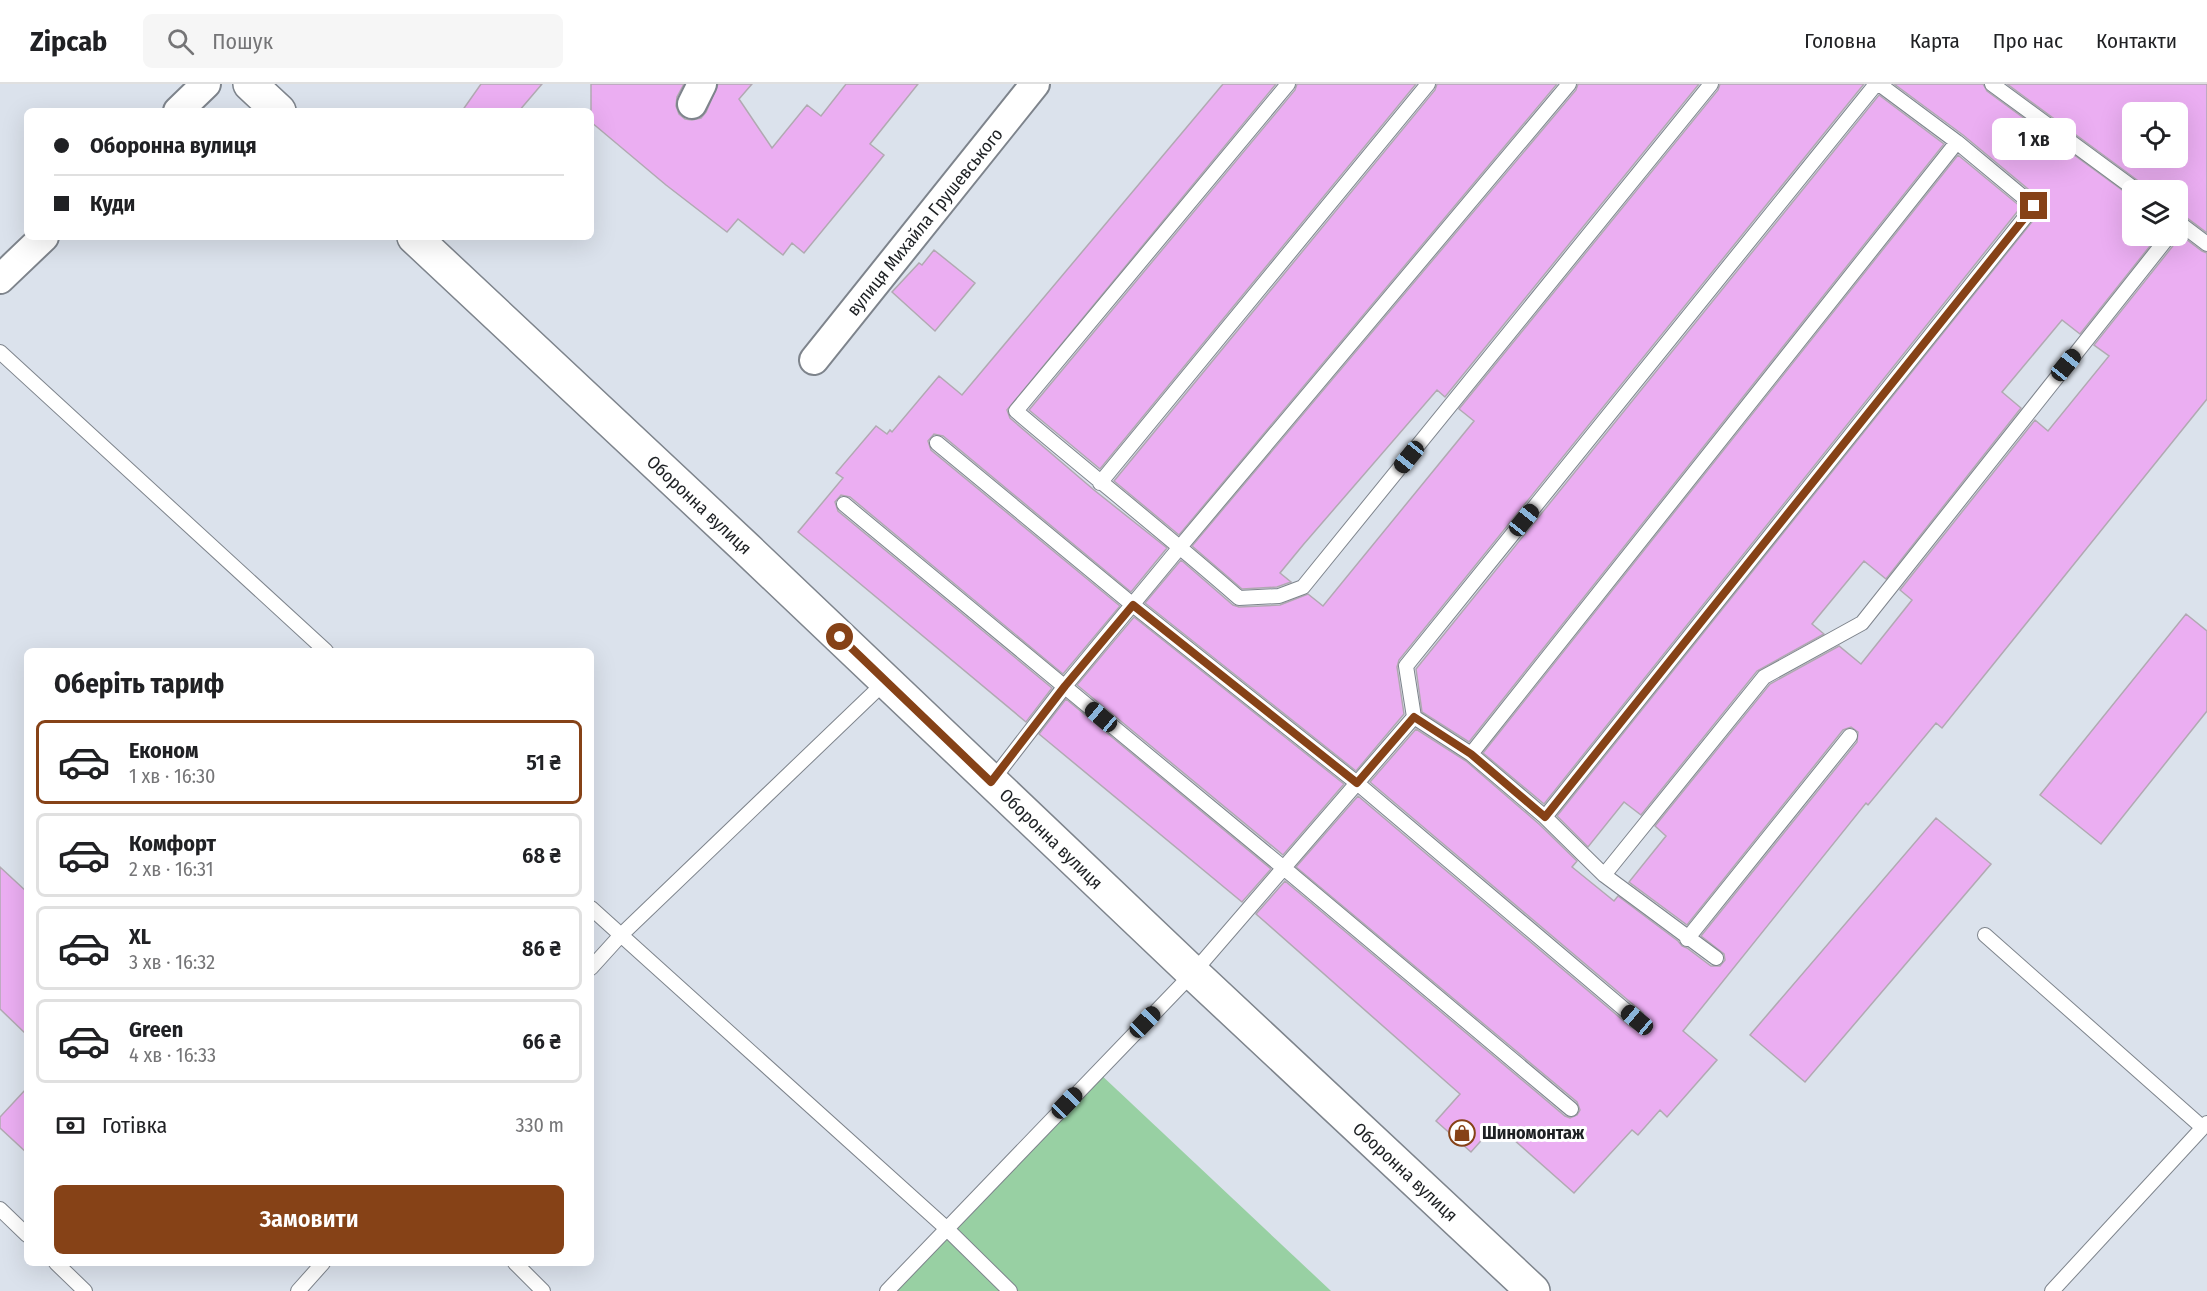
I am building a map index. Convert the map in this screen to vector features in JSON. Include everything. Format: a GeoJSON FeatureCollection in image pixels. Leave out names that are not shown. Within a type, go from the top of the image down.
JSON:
{"type":"FeatureCollection","features":[{"type":"Feature","properties":{"kind":"street"},"geometry":{"type":"LineString","coordinates":[[181,108],[206,84]]}},
{"type":"Feature","properties":{"kind":"street"},"geometry":{"type":"LineString","coordinates":[[250,84],[276,108]]}},
{"type":"Feature","properties":{"kind":"street","name":"вулиця Михайла Грушевського"},"geometry":{"type":"LineString","coordinates":[[814,360],[1035,84]]}},
{"type":"Feature","properties":{"kind":"street"},"geometry":{"type":"LineString","coordinates":[[0,279],[41,240]]}},
{"type":"Feature","properties":{"kind":"street","name":"Оборонна вулиця"},"geometry":{"type":"LineString","coordinates":[[417,240],[1533,1291]]}},
{"type":"Feature","properties":{"kind":"lane"},"geometry":{"type":"LineString","coordinates":[[1288,84],[1017,411],[1239,598],[1279,596],[1303,587],[1711,84]]}},
{"type":"Feature","properties":{"kind":"lane"},"geometry":{"type":"LineString","coordinates":[[1100,483],[1428,84]]}},
{"type":"Feature","properties":{"kind":"lane"},"geometry":{"type":"LineString","coordinates":[[991,782],[1065,686],[1180,547],[1569,84]]}},
{"type":"Feature","properties":{"kind":"lane"},"geometry":{"type":"LineString","coordinates":[[1545,817],[2034,206],[1957,142],[1878,84],[1406,666],[1414,717],[1471,754],[1545,817],[1604,875],[1687,939],[1716,958]]}},
{"type":"Feature","properties":{"kind":"lane"},"geometry":{"type":"LineString","coordinates":[[1992,84],[2122,180]]}},
{"type":"Feature","properties":{"kind":"lane"},"geometry":{"type":"LineString","coordinates":[[1471,754],[1957,142]]}},
{"type":"Feature","properties":{"kind":"lane"},"geometry":{"type":"LineString","coordinates":[[2188,230],[2207,244]]}},
{"type":"Feature","properties":{"kind":"lane"},"geometry":{"type":"LineString","coordinates":[[1604,875],[1764,677],[1862,623],[2161,246]]}},
{"type":"Feature","properties":{"kind":"lane"},"geometry":{"type":"LineString","coordinates":[[0,352],[323,648]]}},
{"type":"Feature","properties":{"kind":"lane"},"geometry":{"type":"LineString","coordinates":[[937,443],[1133,605],[1357,783],[1637,1020]]}},
{"type":"Feature","properties":{"kind":"lane"},"geometry":{"type":"LineString","coordinates":[[844,504],[1285,868],[1571,1109]]}},
{"type":"Feature","properties":{"kind":"lane"},"geometry":{"type":"LineString","coordinates":[[594,965],[620,936],[886,681]]}},
{"type":"Feature","properties":{"kind":"lane"},"geometry":{"type":"LineString","coordinates":[[887,1291],[1193,973],[1414,717]]}},
{"type":"Feature","properties":{"kind":"lane"},"geometry":{"type":"LineString","coordinates":[[1687,939],[1850,736]]}},
{"type":"Feature","properties":{"kind":"lane"},"geometry":{"type":"LineString","coordinates":[[594,911],[946,1228],[1010,1291]]}},
{"type":"Feature","properties":{"kind":"lane"},"geometry":{"type":"LineString","coordinates":[[1985,935],[2205,1125],[2052,1291]]}},
{"type":"Feature","properties":{"kind":"lane"},"geometry":{"type":"LineString","coordinates":[[0,1209],[24,1232]]}},
{"type":"Feature","properties":{"kind":"lane"},"geometry":{"type":"LineString","coordinates":[[59,1266],[85,1291]]}},
{"type":"Feature","properties":{"kind":"lane"},"geometry":{"type":"LineString","coordinates":[[298,1291],[320,1266]]}},
{"type":"Feature","properties":{"kind":"lane"},"geometry":{"type":"LineString","coordinates":[[518,1266],[543,1291]]}},
{"type":"Feature","properties":{"kind":"green space"},"geometry":{"type":"Polygon","coordinates":[[[1098,1072],[1331,1291],[888,1291],[1098,1072]]]}},
{"type":"Feature","properties":{"kind":"building"},"geometry":{"type":"Polygon","coordinates":[[[481,84],[542,84],[522,108],[464,108],[481,84]]]}},
{"type":"Feature","properties":{"kind":"building"},"geometry":{"type":"Polygon","coordinates":[[[591,84],[684,84],[677,97],[676,106],[679,114],[685,119],[692,120],[701,118],[706,112],[718,84],[752,84],[739,99],[772,148],[807,105],[821,116],[846,84],[918,84],[870,144],[884,155],[804,253],[792,243],[783,255],[738,219],[727,232],[594,125],[594,108],[591,108],[591,84]]]}},
{"type":"Feature","properties":{"kind":"building"},"geometry":{"type":"Polygon","coordinates":[[[1223,84],[1276,84],[1007,410],[1010,418],[1094,490],[1167,548],[1131,592],[943,436],[934,434],[928,441],[931,450],[1120,606],[1063,674],[850,497],[841,495],[835,502],[838,511],[1052,688],[1026,722],[798,532],[843,478],[836,473],[876,426],[887,434],[890,430],[892,432],[939,376],[962,395],[1223,84]]]}},
{"type":"Feature","properties":{"kind":"building"},"geometry":{"type":"Polygon","coordinates":[[[1297,84],[1416,84],[1100,469],[1029,410],[1295,90],[1297,84]]]}},
{"type":"Feature","properties":{"kind":"building"},"geometry":{"type":"Polygon","coordinates":[[[1437,84],[1557,84],[1179,535],[1114,481],[1435,90],[1437,84]]]}},
{"type":"Feature","properties":{"kind":"building"},"geometry":{"type":"Polygon","coordinates":[[[1578,84],[1699,84],[1445,397],[1437,390],[1280,573],[1291,582],[1277,587],[1242,589],[1192,546],[1576,90],[1578,84]]]}},
{"type":"Feature","properties":{"kind":"building"},"geometry":{"type":"Polygon","coordinates":[[[1720,84],[1864,84],[1399,660],[1397,667],[1404,714],[1356,771],[1145,603],[1181,560],[1233,605],[1239,607],[1280,605],[1308,594],[1323,606],[1474,421],[1459,409],[1718,90],[1720,84]]]}},
{"type":"Feature","properties":{"kind":"building"},"geometry":{"type":"Polygon","coordinates":[[[1894,84],[1983,84],[1987,91],[2122,190],[2122,246],[2150,246],[2080,334],[2062,320],[2002,392],[2021,408],[1886,579],[1864,561],[1812,624],[1824,634],[1757,671],[1641,815],[1624,802],[1588,847],[1557,816],[2043,208],[2040,199],[1963,135],[1894,84]]]}},
{"type":"Feature","properties":{"kind":"building"},"geometry":{"type":"Polygon","coordinates":[[[2007,84],[2207,84],[2207,233],[2188,219],[2188,180],[2137,180],[2007,84]]]}},
{"type":"Feature","properties":{"kind":"building"},"geometry":{"type":"Polygon","coordinates":[[[1879,95],[1944,144],[1469,742],[1422,712],[1416,669],[1879,95]]]}},
{"type":"Feature","properties":{"kind":"building"},"geometry":{"type":"Polygon","coordinates":[[[1958,155],[2021,207],[1544,804],[1483,753],[1958,155]]]}},
{"type":"Feature","properties":{"kind":"building"},"geometry":{"type":"Polygon","coordinates":[[[2188,240],[2207,253],[2207,399],[1942,728],[1936,723],[1868,805],[1866,803],[1683,1031],[1717,1060],[1667,1117],[1660,1110],[1638,1135],[1632,1130],[1574,1193],[1496,1124],[1471,1152],[1436,1121],[1460,1094],[1256,914],[1285,881],[1565,1116],[1570,1118],[1577,1115],[1580,1110],[1577,1102],[1296,867],[1358,796],[1631,1027],[1636,1029],[1643,1026],[1646,1021],[1643,1013],[1370,782],[1416,729],[1466,761],[1539,824],[1577,861],[1572,867],[1614,901],[1618,896],[1711,966],[1720,966],[1725,960],[1724,954],[1701,936],[1857,742],[1858,732],[1851,727],[1843,730],[1687,925],[1629,882],[1666,836],[1655,826],[1770,684],[1839,646],[1861,664],[1912,600],[1900,590],[2035,420],[2048,431],[2109,356],[2094,345],[2173,246],[2188,246],[2188,240]]]}},
{"type":"Feature","properties":{"kind":"building"},"geometry":{"type":"Polygon","coordinates":[[[934,250],[975,283],[935,331],[892,292],[919,263],[922,265],[934,250]]]}},
{"type":"Feature","properties":{"kind":"building"},"geometry":{"type":"Polygon","coordinates":[[[2186,614],[2207,631],[2207,711],[2101,844],[2040,795],[2186,614]]]}},
{"type":"Feature","properties":{"kind":"building"},"geometry":{"type":"Polygon","coordinates":[[[1134,617],[1344,784],[1283,855],[1077,685],[1134,617]]]}},
{"type":"Feature","properties":{"kind":"building"},"geometry":{"type":"Polygon","coordinates":[[[1066,699],[1271,869],[1242,902],[1039,734],[1066,699]]]}},
{"type":"Feature","properties":{"kind":"building"},"geometry":{"type":"Polygon","coordinates":[[[1936,818],[1991,864],[1805,1082],[1750,1035],[1936,818]]]}},
{"type":"Feature","properties":{"kind":"building"},"geometry":{"type":"Polygon","coordinates":[[[0,867],[24,889],[24,1032],[0,1009],[0,867]]]}},
{"type":"Feature","properties":{"kind":"building"},"geometry":{"type":"Polygon","coordinates":[[[24,1091],[24,1150],[0,1128],[0,1117],[24,1091]]]}},
{"type":"Feature","properties":{"kind":"place","name":"Шиномонтаж"},"geometry":{"type":"Point","coordinates":[1462,1133]}},
{"type":"Feature","properties":{"kind":"route"},"geometry":{"type":"LineString","coordinates":[[840,637],[991,782],[1065,686],[1133,605],[1357,783],[1414,717],[1471,754],[1545,817],[2034,206]]}}]}
